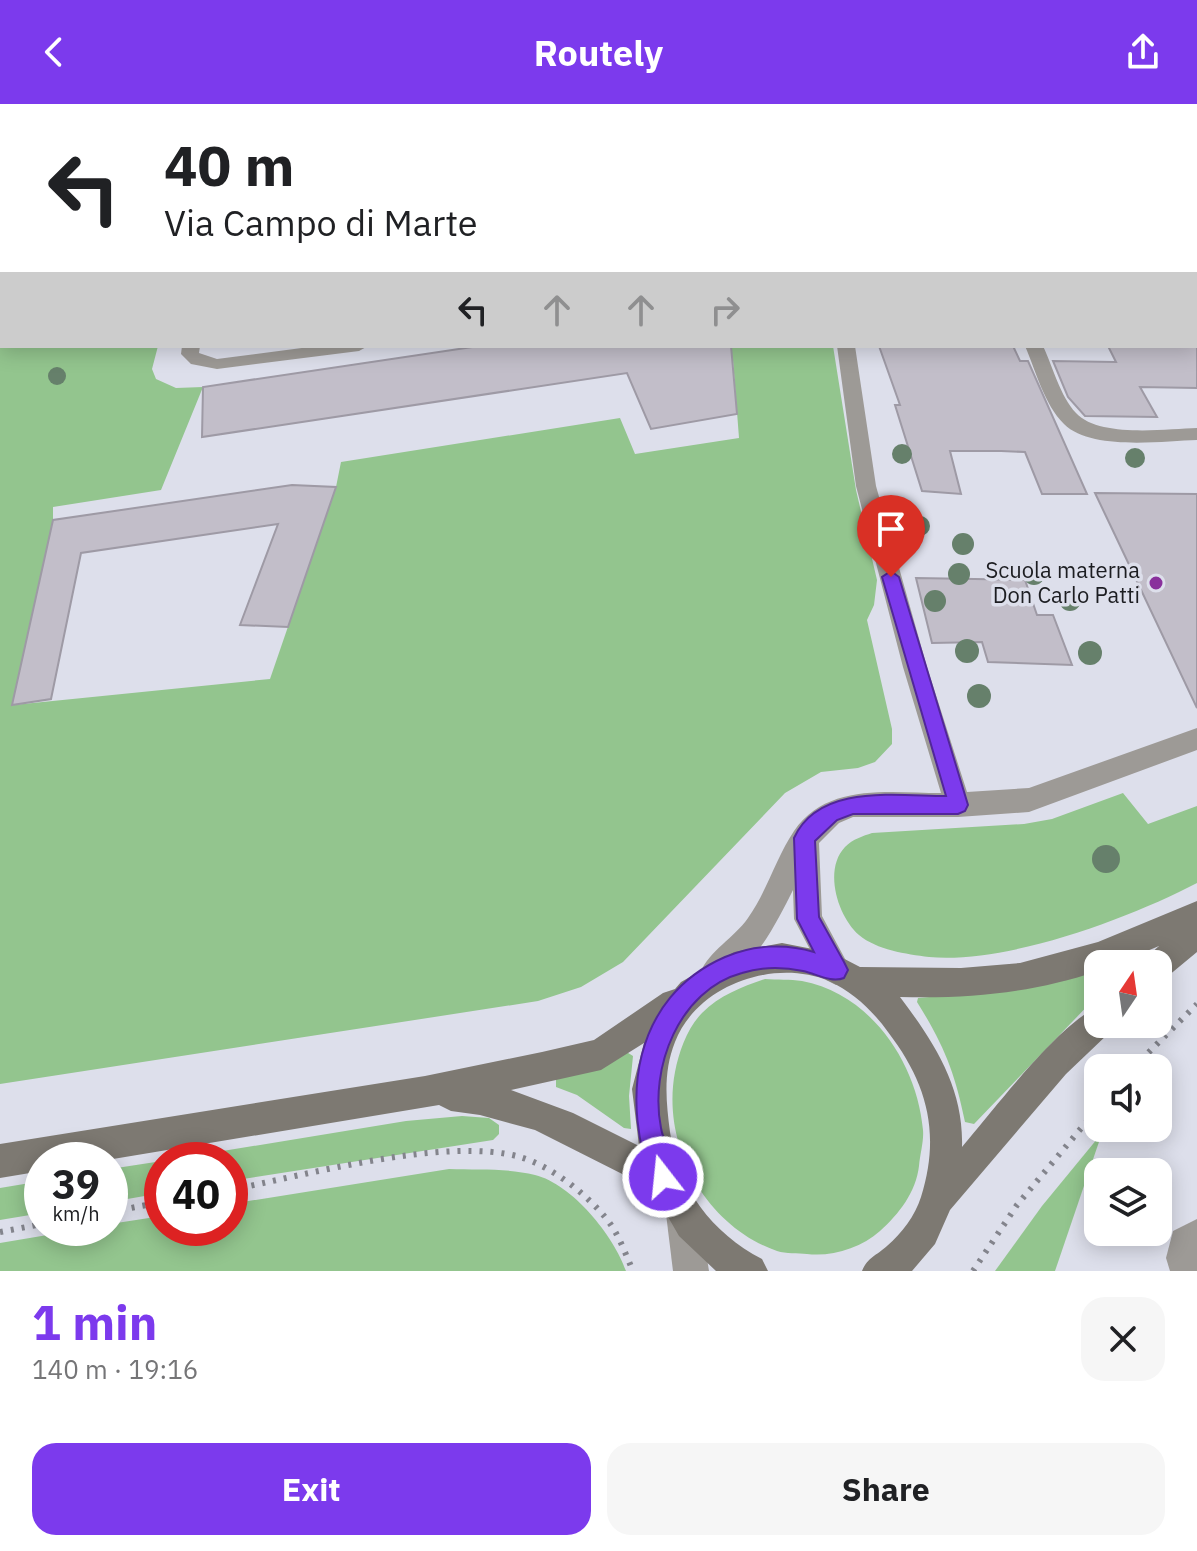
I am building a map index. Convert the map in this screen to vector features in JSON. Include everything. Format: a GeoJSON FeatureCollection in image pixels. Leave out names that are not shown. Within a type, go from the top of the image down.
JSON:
{"type":"FeatureCollection","features":[{"type":"Feature","properties":{"kind":"street"},"geometry":{"type":"LineString","coordinates":[[194,353],[227,364],[344,348]]}},
{"type":"Feature","properties":{"kind":"street"},"geometry":{"type":"LineString","coordinates":[[846,348],[866,486],[915,667],[958,805]]}},
{"type":"Feature","properties":{"kind":"street"},"geometry":{"type":"LineString","coordinates":[[1035,348],[1068,417],[1084,429],[1108,434],[1197,434]]}},
{"type":"Feature","properties":{"kind":"street"},"geometry":{"type":"LineString","coordinates":[[0,1161],[425,1092],[601,1054],[715,973],[758,929],[805,838],[830,814],[853,805],[958,805],[1029,800],[1197,739]]}},
{"type":"Feature","properties":{"kind":"street"},"geometry":{"type":"LineString","coordinates":[[805,838],[808,919],[848,976]]}},
{"type":"Feature","properties":{"kind":"street"},"geometry":{"type":"LineString","coordinates":[[848,976],[995,981],[1052,971],[1127,946],[1197,915]]}},
{"type":"Feature","properties":{"kind":"street"},"geometry":{"type":"LineString","coordinates":[[1172,954],[1197,933]]}},
{"type":"Feature","properties":{"kind":"street"},"geometry":{"type":"LineString","coordinates":[[715,973],[741,962],[767,957],[802,959],[848,976],[889,1005],[914,1036],[932,1070],[946,1126],[946,1164],[937,1201],[925,1227],[902,1260],[880,1271]]}},
{"type":"Feature","properties":{"kind":"street"},"geometry":{"type":"LineString","coordinates":[[689,993],[667,1021],[652,1054],[647,1089],[648,1126],[663,1177],[682,1212],[715,1248],[750,1271]]}},
{"type":"Feature","properties":{"kind":"street"},"geometry":{"type":"LineString","coordinates":[[937,1201],[1055,1063],[1084,1035]]}},
{"type":"Feature","properties":{"kind":"street"},"geometry":{"type":"LineString","coordinates":[[425,1092],[481,1097],[518,1106],[556,1121],[663,1177]]}},
{"type":"Feature","properties":{"kind":"street"},"geometry":{"type":"LineString","coordinates":[[682,1212],[691,1271]]}},
{"type":"Feature","properties":{"kind":"lane"},"geometry":{"type":"LineString","coordinates":[[1185,1271],[1181,1258],[1183,1241],[1197,1233]]}},
{"type":"Feature","properties":{"kind":"path"},"geometry":{"type":"LineString","coordinates":[[1147,1054],[1197,1004]]}},
{"type":"Feature","properties":{"kind":"path"},"geometry":{"type":"LineString","coordinates":[[973,1271],[1017,1205],[1084,1125]]}},
{"type":"Feature","properties":{"kind":"path"},"geometry":{"type":"LineString","coordinates":[[248,1187],[396,1160],[479,1150],[521,1157],[564,1180],[611,1223],[633,1271]]}},
{"type":"Feature","properties":{"kind":"path"},"geometry":{"type":"LineString","coordinates":[[0,1232],[24,1227]]}},
{"type":"Feature","properties":{"kind":"green space"},"geometry":{"type":"Polygon","coordinates":[[[0,348],[157,348],[152,369],[156,379],[176,388],[203,387],[161,490],[53,507],[53,520],[13,705],[270,679],[336,487],[341,462],[620,418],[635,454],[739,438],[733,360],[706,348],[833,348],[856,490],[877,580],[874,605],[867,620],[892,729],[892,744],[875,762],[858,768],[821,772],[785,793],[623,962],[581,987],[538,1001],[0,1084],[0,348]]]}},
{"type":"Feature","properties":{"kind":"green space"},"geometry":{"type":"Polygon","coordinates":[[[1123,793],[1148,824],[1197,806],[1197,883],[1137,911],[1066,936],[1030,946],[960,957],[920,956],[874,944],[859,935],[845,917],[836,893],[835,868],[845,847],[862,837],[872,833],[1024,824],[1052,819],[1123,793]]]}},
{"type":"Feature","properties":{"kind":"green space"},"geometry":{"type":"Polygon","coordinates":[[[1084,966],[1084,1010],[974,1124],[965,1122],[947,1060],[917,1002],[918,998],[997,991],[1084,966]]]}},
{"type":"Feature","properties":{"kind":"green space"},"geometry":{"type":"Polygon","coordinates":[[[765,979],[802,981],[827,988],[869,1016],[900,1057],[919,1105],[923,1139],[917,1176],[910,1194],[880,1231],[846,1250],[817,1255],[784,1253],[752,1239],[729,1223],[710,1203],[682,1155],[672,1100],[675,1072],[688,1033],[702,1013],[716,1001],[765,979]]]}},
{"type":"Feature","properties":{"kind":"green space"},"geometry":{"type":"Polygon","coordinates":[[[625,1051],[633,1056],[629,1096],[631,1129],[624,1128],[577,1095],[556,1087],[556,1072],[625,1051]]]}},
{"type":"Feature","properties":{"kind":"green space"},"geometry":{"type":"Polygon","coordinates":[[[462,1116],[489,1118],[499,1125],[499,1134],[493,1140],[248,1178],[248,1147],[406,1121],[462,1116]]]}},
{"type":"Feature","properties":{"kind":"green space"},"geometry":{"type":"Polygon","coordinates":[[[1095,1142],[1099,1142],[1093,1158],[1084,1158],[1084,1186],[1055,1271],[995,1271],[1042,1206],[1095,1142]]]}},
{"type":"Feature","properties":{"kind":"green space"},"geometry":{"type":"Polygon","coordinates":[[[144,1164],[144,1196],[128,1199],[128,1166],[144,1164]]]}},
{"type":"Feature","properties":{"kind":"green space"},"geometry":{"type":"Polygon","coordinates":[[[449,1169],[514,1171],[549,1180],[577,1200],[612,1242],[626,1271],[0,1271],[0,1243],[24,1239],[24,1246],[128,1246],[128,1221],[144,1219],[144,1246],[248,1246],[248,1201],[449,1169]]]}},
{"type":"Feature","properties":{"kind":"green space"},"geometry":{"type":"Polygon","coordinates":[[[24,1184],[24,1216],[0,1220],[0,1188],[24,1184]]]}},
{"type":"Feature","properties":{"kind":"building"},"geometry":{"type":"Polygon","coordinates":[[[466,348],[731,348],[737,414],[651,429],[627,373],[202,437],[203,387],[466,348]]]}},
{"type":"Feature","properties":{"kind":"building"},"geometry":{"type":"Polygon","coordinates":[[[880,348],[1014,348],[1020,361],[1028,361],[1087,494],[1042,494],[1025,452],[1001,451],[950,451],[961,494],[922,491],[895,405],[900,405],[880,348]]]}},
{"type":"Feature","properties":{"kind":"building"},"geometry":{"type":"Polygon","coordinates":[[[1109,348],[1197,348],[1197,388],[1140,387],[1157,417],[1085,416],[1068,397],[1053,361],[1116,362],[1109,348]]]}},
{"type":"Feature","properties":{"kind":"building"},"geometry":{"type":"Polygon","coordinates":[[[292,485],[336,487],[288,627],[240,625],[278,524],[81,553],[51,699],[12,705],[53,520],[292,485]]]}},
{"type":"Feature","properties":{"kind":"building"},"geometry":{"type":"Polygon","coordinates":[[[1095,493],[1197,494],[1197,708],[1115,535],[1095,493]]]}},
{"type":"Feature","properties":{"kind":"building"},"geometry":{"type":"Polygon","coordinates":[[[916,578],[1025,580],[1037,615],[1053,615],[1072,665],[988,662],[982,642],[932,643],[916,578]]]}},
{"type":"Feature","properties":{"kind":"place","name":"Scuola materna Don Carlo Patti"},"geometry":{"type":"Point","coordinates":[1156,583]}},
{"type":"Feature","properties":{"kind":"route"},"geometry":{"type":"LineString","coordinates":[[663,1177],[648,1126],[647,1089],[652,1054],[667,1021],[689,993],[715,973],[741,962],[767,957],[802,959],[836,970],[808,919],[805,838],[830,814],[853,805],[958,805],[891,577]]}}]}
